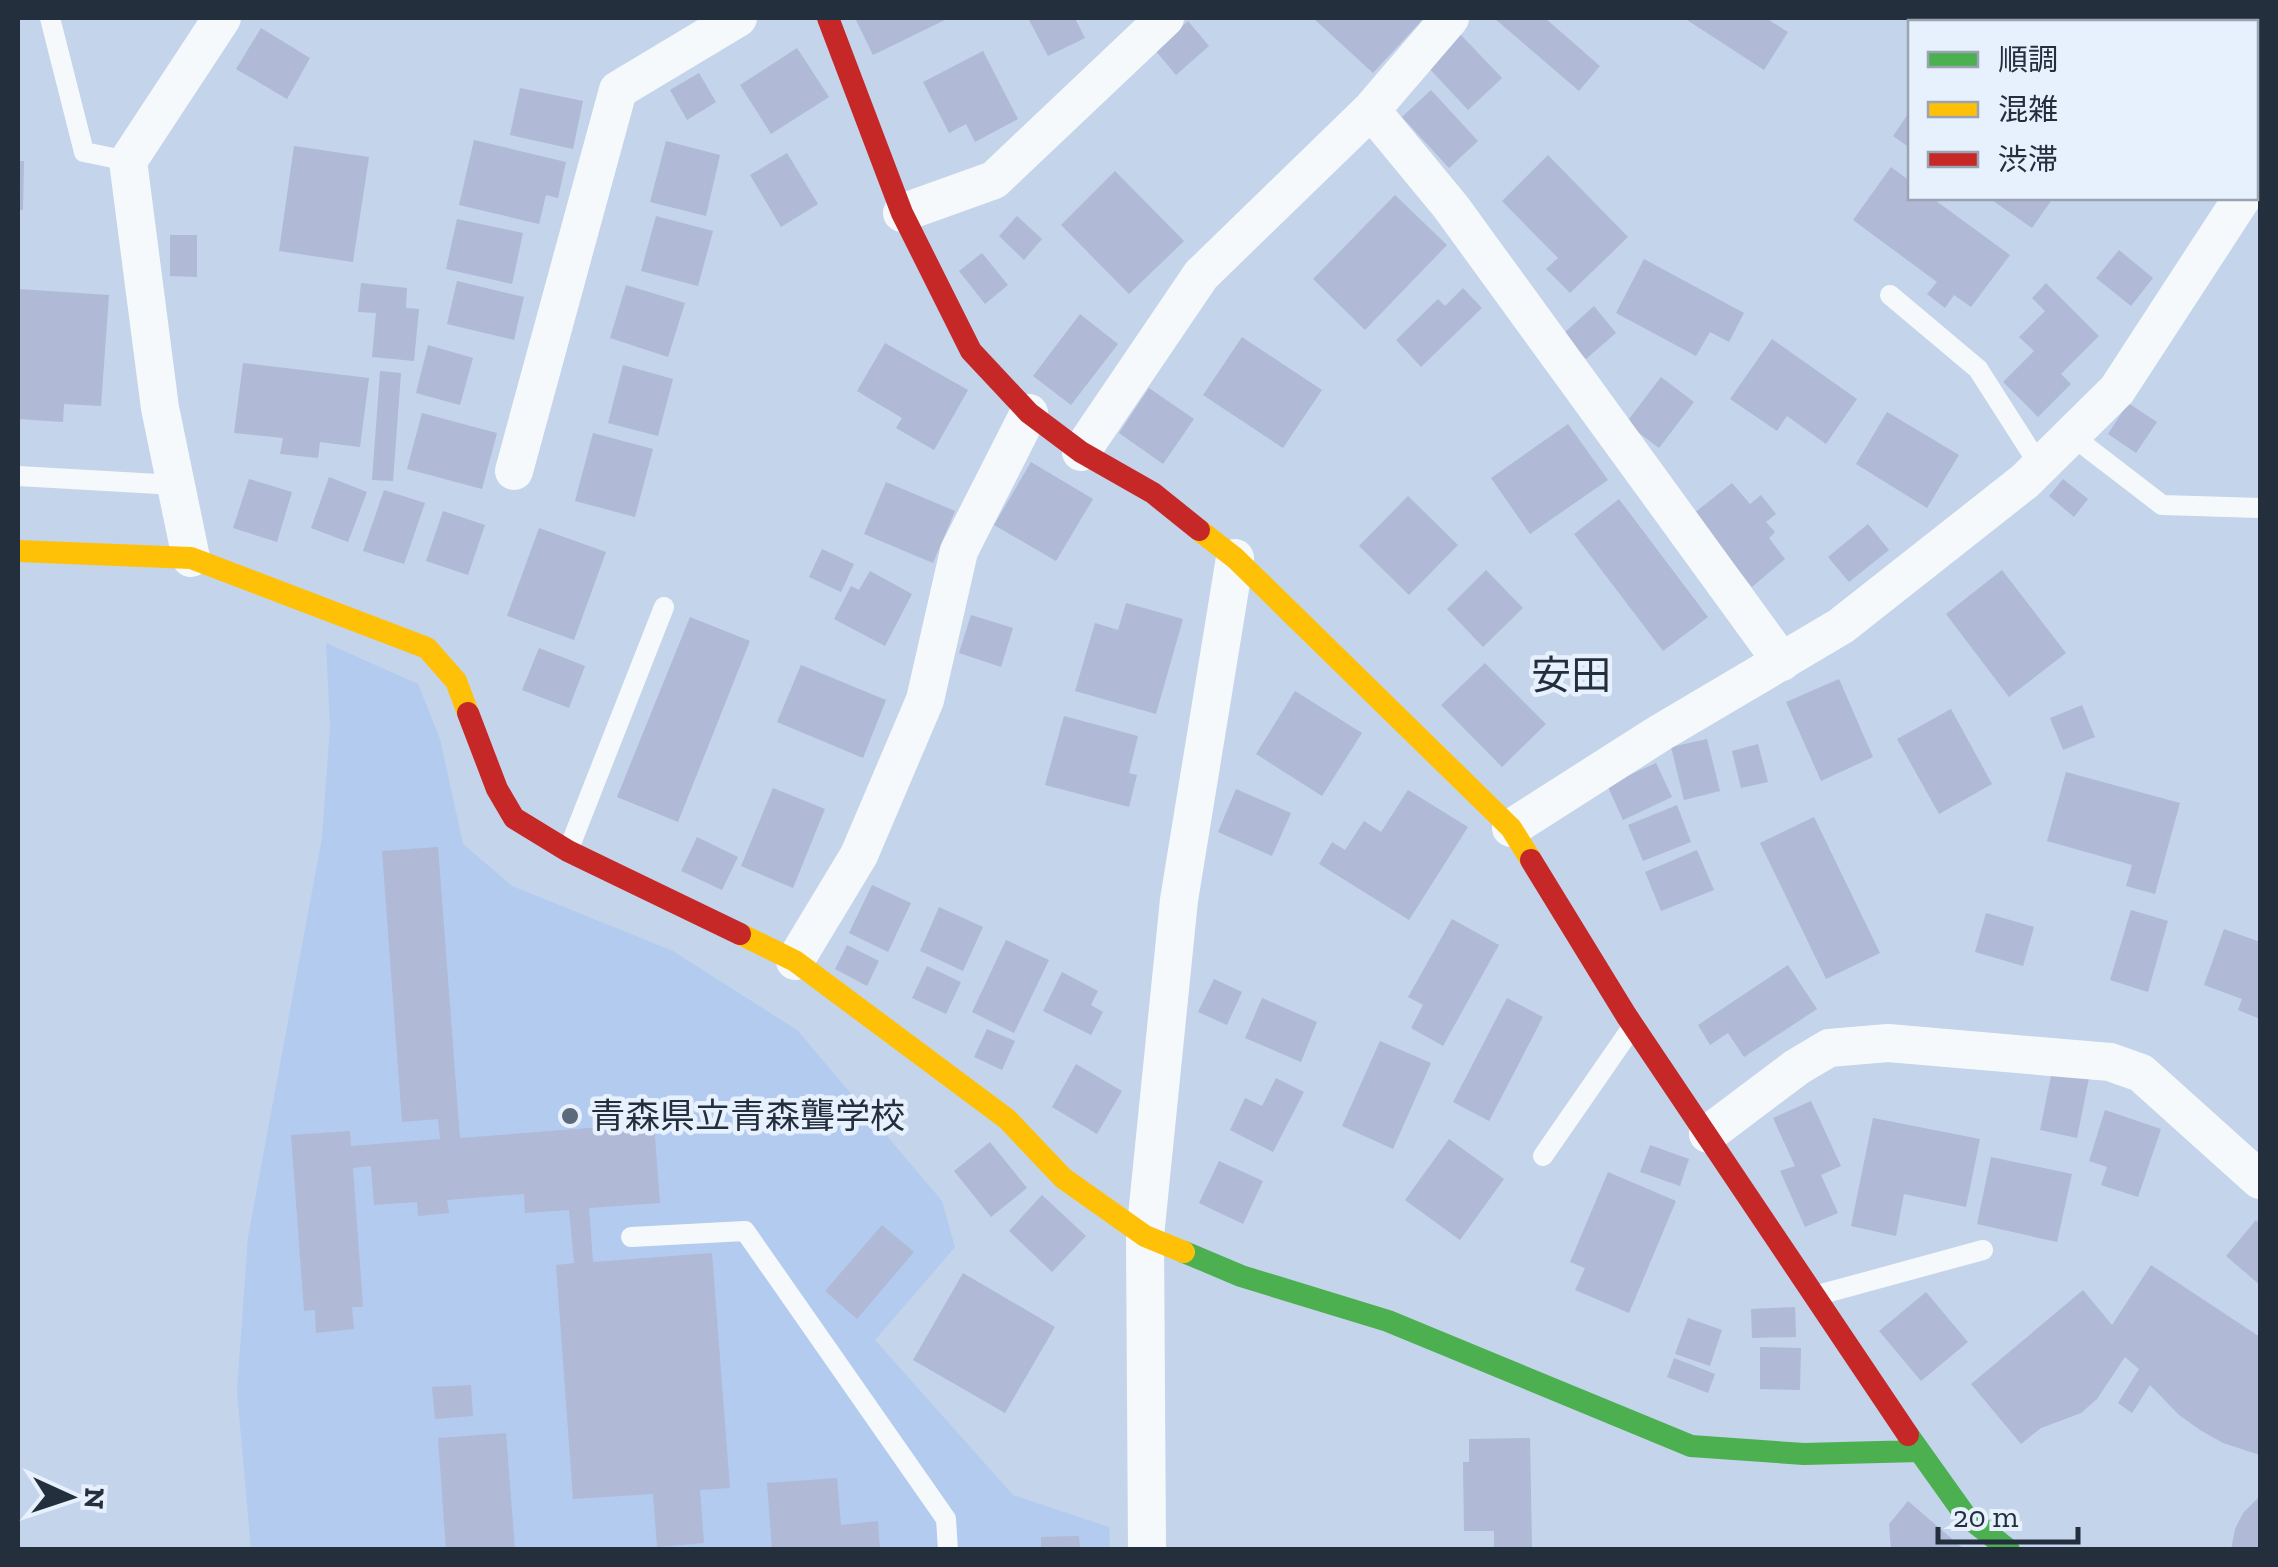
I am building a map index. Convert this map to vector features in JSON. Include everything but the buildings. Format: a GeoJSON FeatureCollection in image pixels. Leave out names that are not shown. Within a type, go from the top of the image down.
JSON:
{"type":"FeatureCollection","features":[{"type":"Feature","properties":{"kind":"street"},"geometry":{"type":"LineString","coordinates":[[191,558],[160,408],[128,161],[222,18]]}},
{"type":"Feature","properties":{"kind":"street"},"geometry":{"type":"LineString","coordinates":[[514,471],[618,90],[738,18]]}},
{"type":"Feature","properties":{"kind":"street"},"geometry":{"type":"LineString","coordinates":[[828,18],[902,212],[972,351],[1028,413],[1082,452],[1153,493],[1235,558],[1511,828],[1634,1026],[1918,1451],[1965,1515],[2009,1550]]}},
{"type":"Feature","properties":{"kind":"street"},"geometry":{"type":"LineString","coordinates":[[902,212],[994,180],[1165,18]]}},
{"type":"Feature","properties":{"kind":"street"},"geometry":{"type":"LineString","coordinates":[[1082,452],[1201,275],[1371,110],[1450,18]]}},
{"type":"Feature","properties":{"kind":"street"},"geometry":{"type":"LineString","coordinates":[[1371,110],[1451,207],[1782,662]]}},
{"type":"Feature","properties":{"kind":"street"},"geometry":{"type":"LineString","coordinates":[[1511,828],[1660,733],[1842,626],[2040,466],[2118,390],[2241,200]]}},
{"type":"Feature","properties":{"kind":"street"},"geometry":{"type":"LineString","coordinates":[[795,961],[858,855],[925,700],[960,551],[1028,413]]}},
{"type":"Feature","properties":{"kind":"street"},"geometry":{"type":"LineString","coordinates":[[18,550],[191,558],[427,648],[456,681],[497,789],[514,818],[568,850],[795,961],[1007,1118],[1063,1178],[1146,1236],[1241,1276],[1388,1321],[1691,1446],[1804,1454],[1918,1451]]}},
{"type":"Feature","properties":{"kind":"street"},"geometry":{"type":"LineString","coordinates":[[1147,1550],[1146,1236],[1178,900],[1235,558]]}},
{"type":"Feature","properties":{"kind":"street"},"geometry":{"type":"LineString","coordinates":[[1708,1134],[1797,1067],[1829,1048],[1888,1042],[2110,1062],[2141,1073],[2260,1180]]}},
{"type":"Feature","properties":{"kind":"lane"},"geometry":{"type":"LineString","coordinates":[[50,18],[84,152],[128,161]]}},
{"type":"Feature","properties":{"kind":"lane"},"geometry":{"type":"LineString","coordinates":[[1890,295],[1978,369],[2040,466]]}},
{"type":"Feature","properties":{"kind":"lane"},"geometry":{"type":"LineString","coordinates":[[2071,435],[2162,505],[2260,508]]}},
{"type":"Feature","properties":{"kind":"lane"},"geometry":{"type":"LineString","coordinates":[[18,476],[176,485]]}},
{"type":"Feature","properties":{"kind":"lane"},"geometry":{"type":"LineString","coordinates":[[568,850],[664,607]]}},
{"type":"Feature","properties":{"kind":"lane"},"geometry":{"type":"LineString","coordinates":[[1543,1156],[1634,1026]]}},
{"type":"Feature","properties":{"kind":"lane"},"geometry":{"type":"LineString","coordinates":[[631,1237],[745,1230],[946,1519],[948,1550]]}},
{"type":"Feature","properties":{"kind":"lane"},"geometry":{"type":"LineString","coordinates":[[1816,1296],[1984,1250]]}},
{"type":"Feature","properties":{"kind":"shaded area","name":"青森県立青森聾学校"},"geometry":{"type":"Polygon","coordinates":[[[326,643],[418,684],[440,739],[463,844],[512,886],[673,951],[797,1030],[942,1201],[955,1247],[875,1340],[1013,1495],[1109,1527],[1110,1549],[251,1550],[237,1391],[248,1237],[322,838],[330,727],[326,643]]]}},
{"type":"Feature","properties":{"kind":"traffic: fast"},"geometry":{"type":"LineString","coordinates":[[1184,1252],[1241,1276],[1388,1321],[1691,1446],[1804,1454],[1918,1451]]}},
{"type":"Feature","properties":{"kind":"traffic: fast"},"geometry":{"type":"LineString","coordinates":[[1908,1435],[1965,1515],[2009,1550]]}},
{"type":"Feature","properties":{"kind":"traffic: slow"},"geometry":{"type":"LineString","coordinates":[[1199,530],[1235,558],[1511,828],[1531,860]]}},
{"type":"Feature","properties":{"kind":"traffic: slow"},"geometry":{"type":"LineString","coordinates":[[18,551],[191,558],[427,648],[456,681],[468,713]]}},
{"type":"Feature","properties":{"kind":"traffic: slow"},"geometry":{"type":"LineString","coordinates":[[740,934],[795,961],[1007,1119],[1063,1178],[1145,1236],[1184,1252]]}},
{"type":"Feature","properties":{"kind":"traffic: jam"},"geometry":{"type":"LineString","coordinates":[[828,18],[902,213],[971,351],[1029,413],[1081,452],[1153,493],[1199,530]]}},
{"type":"Feature","properties":{"kind":"traffic: jam"},"geometry":{"type":"LineString","coordinates":[[468,713],[497,789],[514,818],[568,851],[740,934]]}},
{"type":"Feature","properties":{"kind":"traffic: jam"},"geometry":{"type":"LineString","coordinates":[[1531,860],[1626,1015],[1908,1435]]}},
{"type":"Feature","properties":{"kind":"place","name":"青森県立青森聾学校"},"geometry":{"type":"Point","coordinates":[570,1116]}},
{"type":"Feature","properties":{"kind":"district","name":"安田"},"geometry":{"type":"Point","coordinates":[1571,675]}}]}
